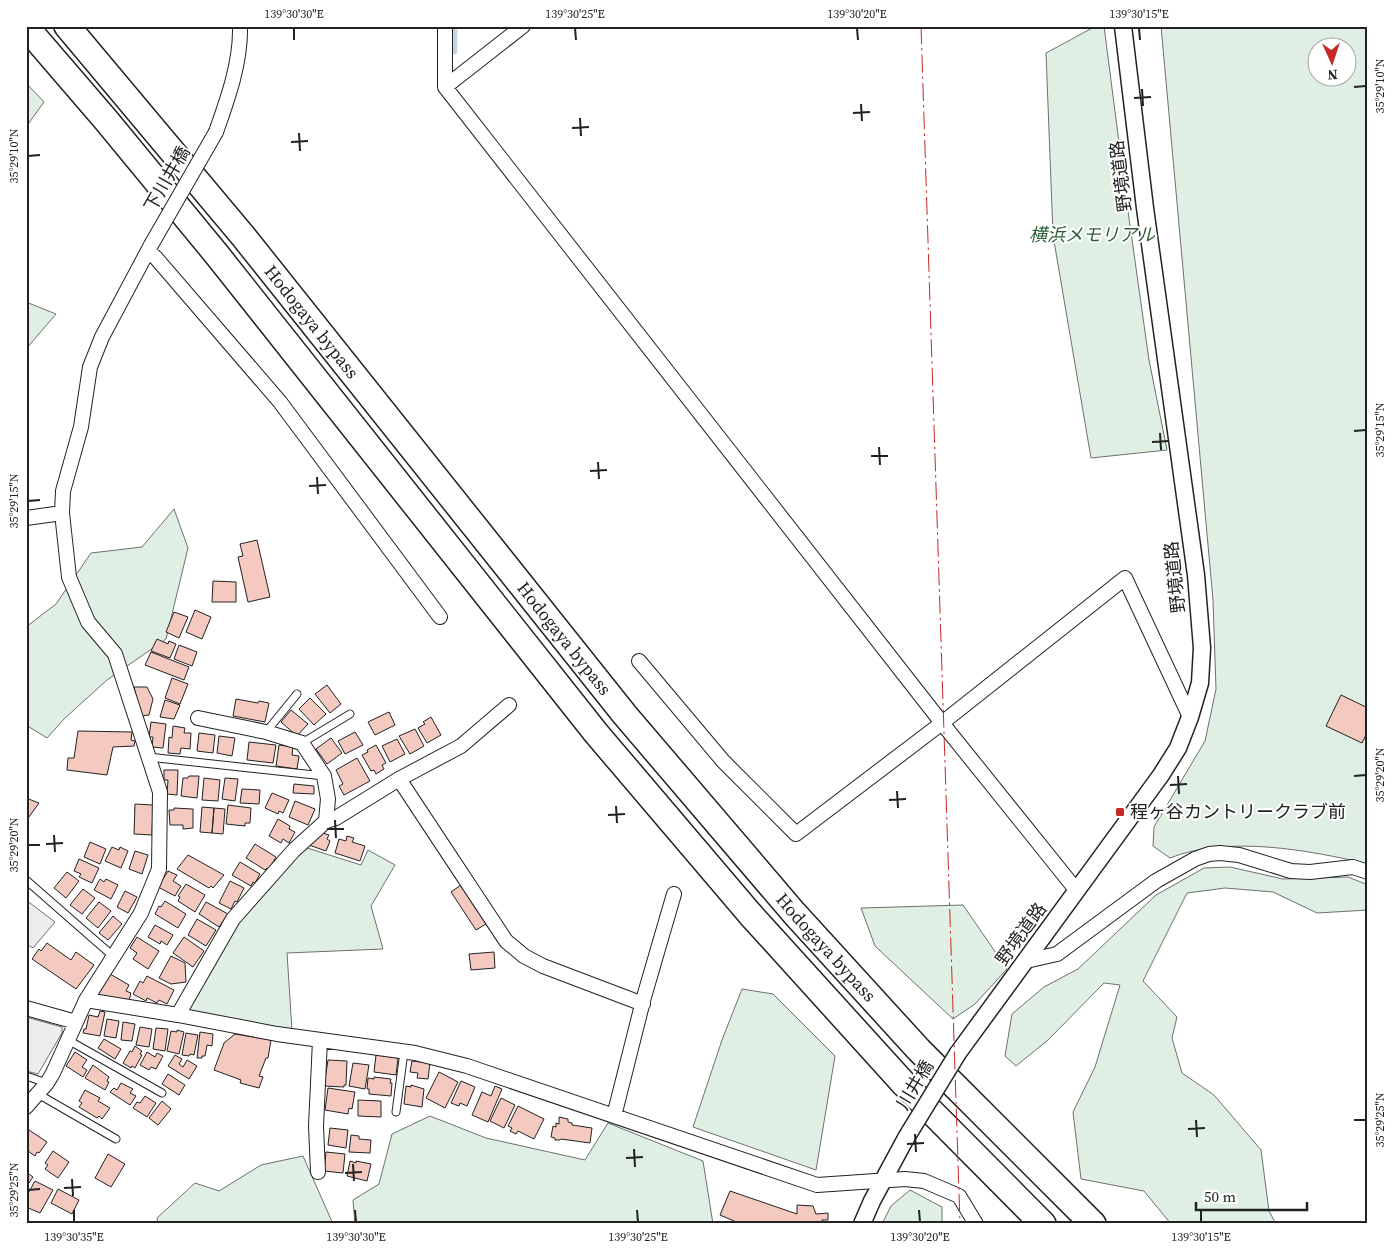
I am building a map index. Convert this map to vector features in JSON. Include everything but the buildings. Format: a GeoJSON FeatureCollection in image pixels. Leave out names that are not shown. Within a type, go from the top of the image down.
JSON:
{"type":"FeatureCollection","features":[{"type":"Feature","properties":{"kind":"highway","name":"Hodogaya bypass"},"geometry":{"type":"LineString","coordinates":[[67,26],[243,236],[619,708],[775,891],[919,1050],[1093,1224]]}},
{"type":"Feature","properties":{"kind":"highway","name":"Hodogaya bypass"},"geometry":{"type":"LineString","coordinates":[[26,27],[106,120],[218,256],[590,725],[686,839],[750,914],[905,1085],[1043,1224]]}},
{"type":"Feature","properties":{"kind":"street","name":"下川井橋"},"geometry":{"type":"LineString","coordinates":[[26,1107],[42,1089],[68,1040],[86,1000],[141,913],[158,869],[160,792],[115,654],[88,622],[69,577],[62,513],[63,491],[81,427],[90,367],[102,337],[149,248],[216,132],[241,47],[240,26]]}},
{"type":"Feature","properties":{"kind":"street"},"geometry":{"type":"LineString","coordinates":[[445,26],[445,87],[942,723],[1076,891]]}},
{"type":"Feature","properties":{"kind":"street"},"geometry":{"type":"LineString","coordinates":[[445,87],[523,26]]}},
{"type":"Feature","properties":{"kind":"street","name":"野境道路"},"geometry":{"type":"LineString","coordinates":[[958,1053],[1161,775],[1178,748],[1200,683],[1202,648],[1196,575],[1147,227],[1124,26]]}},
{"type":"Feature","properties":{"kind":"street"},"geometry":{"type":"LineString","coordinates":[[149,248],[280,402],[440,617]]}},
{"type":"Feature","properties":{"kind":"street"},"geometry":{"type":"LineString","coordinates":[[26,518],[62,513]]}},
{"type":"Feature","properties":{"kind":"street"},"geometry":{"type":"LineString","coordinates":[[639,661],[723,761],[796,834],[942,723],[1125,578],[1190,717]]}},
{"type":"Feature","properties":{"kind":"street"},"geometry":{"type":"LineString","coordinates":[[178,1015],[233,919],[294,850],[326,821],[336,818],[399,779],[461,746],[509,705]]}},
{"type":"Feature","properties":{"kind":"street"},"geometry":{"type":"LineString","coordinates":[[198,718],[266,732],[302,743],[324,776],[328,799],[326,821]]}},
{"type":"Feature","properties":{"kind":"street"},"geometry":{"type":"LineString","coordinates":[[399,779],[506,941],[524,956],[543,966],[643,1004]]}},
{"type":"Feature","properties":{"kind":"street"},"geometry":{"type":"LineString","coordinates":[[1026,961],[1058,954],[1156,881],[1195,859],[1209,854],[1238,855],[1291,871],[1310,872],[1353,867],[1368,872]]}},
{"type":"Feature","properties":{"kind":"street"},"geometry":{"type":"LineString","coordinates":[[614,1116],[674,894]]}},
{"type":"Feature","properties":{"kind":"street"},"geometry":{"type":"LineString","coordinates":[[86,1000],[277,1034],[404,1052],[467,1066],[817,1185],[905,1179],[924,1182],[959,1196],[976,1224]]}},
{"type":"Feature","properties":{"kind":"street"},"geometry":{"type":"LineString","coordinates":[[26,1008],[76,1022]]}},
{"type":"Feature","properties":{"kind":"street"},"geometry":{"type":"LineString","coordinates":[[318,1172],[316,1126],[320,1040]]}},
{"type":"Feature","properties":{"kind":"street","name":"川井橋"},"geometry":{"type":"LineString","coordinates":[[884,1180],[906,1138],[958,1053]]}},
{"type":"Feature","properties":{"kind":"street"},"geometry":{"type":"LineString","coordinates":[[862,1224],[884,1180]]}},
{"type":"Feature","properties":{"kind":"lane"},"geometry":{"type":"LineString","coordinates":[[266,732],[298,694]]}},
{"type":"Feature","properties":{"kind":"lane"},"geometry":{"type":"LineString","coordinates":[[302,743],[350,714]]}},
{"type":"Feature","properties":{"kind":"lane"},"geometry":{"type":"LineString","coordinates":[[148,757],[324,776]]}},
{"type":"Feature","properties":{"kind":"lane"},"geometry":{"type":"LineString","coordinates":[[26,880],[114,957]]}},
{"type":"Feature","properties":{"kind":"lane"},"geometry":{"type":"LineString","coordinates":[[68,1040],[162,1093]]}},
{"type":"Feature","properties":{"kind":"lane"},"geometry":{"type":"LineString","coordinates":[[396,1112],[404,1052]]}},
{"type":"Feature","properties":{"kind":"lane"},"geometry":{"type":"LineString","coordinates":[[26,1076],[116,1139]]}},
{"type":"Feature","properties":{"kind":"green space","name":"横浜メモリアル"},"geometry":{"type":"Polygon","coordinates":[[[1096,26],[1104,26],[1149,360],[1167,450],[1091,458],[1053,235],[1046,53],[1096,26]]]}},
{"type":"Feature","properties":{"kind":"green space"},"geometry":{"type":"Polygon","coordinates":[[[1161,26],[1368,26],[1368,864],[1294,850],[1242,846],[1192,851],[1170,858],[1153,846],[1154,827],[1205,741],[1216,689],[1213,600],[1161,26]]]}},
{"type":"Feature","properties":{"kind":"green space"},"geometry":{"type":"Polygon","coordinates":[[[26,83],[44,102],[26,127],[26,83]]]}},
{"type":"Feature","properties":{"kind":"green space"},"geometry":{"type":"Polygon","coordinates":[[[26,302],[56,314],[26,349],[26,302]]]}},
{"type":"Feature","properties":{"kind":"green space"},"geometry":{"type":"Polygon","coordinates":[[[174,509],[188,548],[166,639],[107,680],[64,719],[47,738],[26,725],[26,627],[56,604],[91,553],[142,547],[174,509]]]}},
{"type":"Feature","properties":{"kind":"green space"},"geometry":{"type":"Polygon","coordinates":[[[304,847],[361,865],[368,850],[395,865],[371,906],[383,949],[287,953],[292,1030],[185,1013],[234,927],[304,847]]]}},
{"type":"Feature","properties":{"kind":"green space"},"geometry":{"type":"Polygon","coordinates":[[[1230,867],[1283,879],[1348,877],[1368,885],[1368,910],[1317,913],[1273,892],[1225,888],[1187,893],[1143,981],[1177,1017],[1172,1038],[1182,1073],[1214,1095],[1261,1150],[1269,1211],[1276,1224],[1171,1224],[1144,1191],[1081,1179],[1073,1112],[1095,1067],[1120,985],[1104,983],[1048,1040],[1016,1066],[1005,1056],[1012,1014],[1044,987],[1078,969],[1156,895],[1204,868],[1230,867]]]}},
{"type":"Feature","properties":{"kind":"green space"},"geometry":{"type":"Polygon","coordinates":[[[963,905],[1007,969],[975,1004],[953,1019],[875,946],[861,908],[963,905]]]}},
{"type":"Feature","properties":{"kind":"green space"},"geometry":{"type":"Polygon","coordinates":[[[742,989],[773,994],[835,1056],[816,1170],[693,1127],[722,1040],[742,989]]]}},
{"type":"Feature","properties":{"kind":"green space"},"geometry":{"type":"Polygon","coordinates":[[[430,1116],[486,1138],[585,1160],[608,1123],[703,1161],[713,1224],[355,1224],[353,1200],[379,1184],[392,1134],[430,1116]]]}},
{"type":"Feature","properties":{"kind":"green space"},"geometry":{"type":"Polygon","coordinates":[[[303,1156],[333,1224],[158,1224],[157,1218],[195,1183],[219,1191],[261,1165],[303,1156]]]}},
{"type":"Feature","properties":{"kind":"green space"},"geometry":{"type":"Polygon","coordinates":[[[910,1190],[942,1207],[942,1224],[882,1224],[891,1206],[910,1190]]]}},
{"type":"Feature","properties":{"kind":"shaded area"},"geometry":{"type":"Polygon","coordinates":[[[26,900],[55,922],[33,948],[26,944],[26,900]]]}},
{"type":"Feature","properties":{"kind":"shaded area"},"geometry":{"type":"Polygon","coordinates":[[[26,1017],[62,1027],[62,1033],[38,1074],[26,1071],[26,1017]]]}},
{"type":"Feature","properties":{"kind":"waterway"},"geometry":{"type":"LineString","coordinates":[[455,26],[455,52]]}},
{"type":"Feature","properties":{"kind":"power"},"geometry":{"type":"LineString","coordinates":[[921,26],[960,1224]]}},
{"type":"Feature","properties":{"kind":"place","name":"程ヶ谷カントリークラブ前"},"geometry":{"type":"Point","coordinates":[1120,812]}}]}
